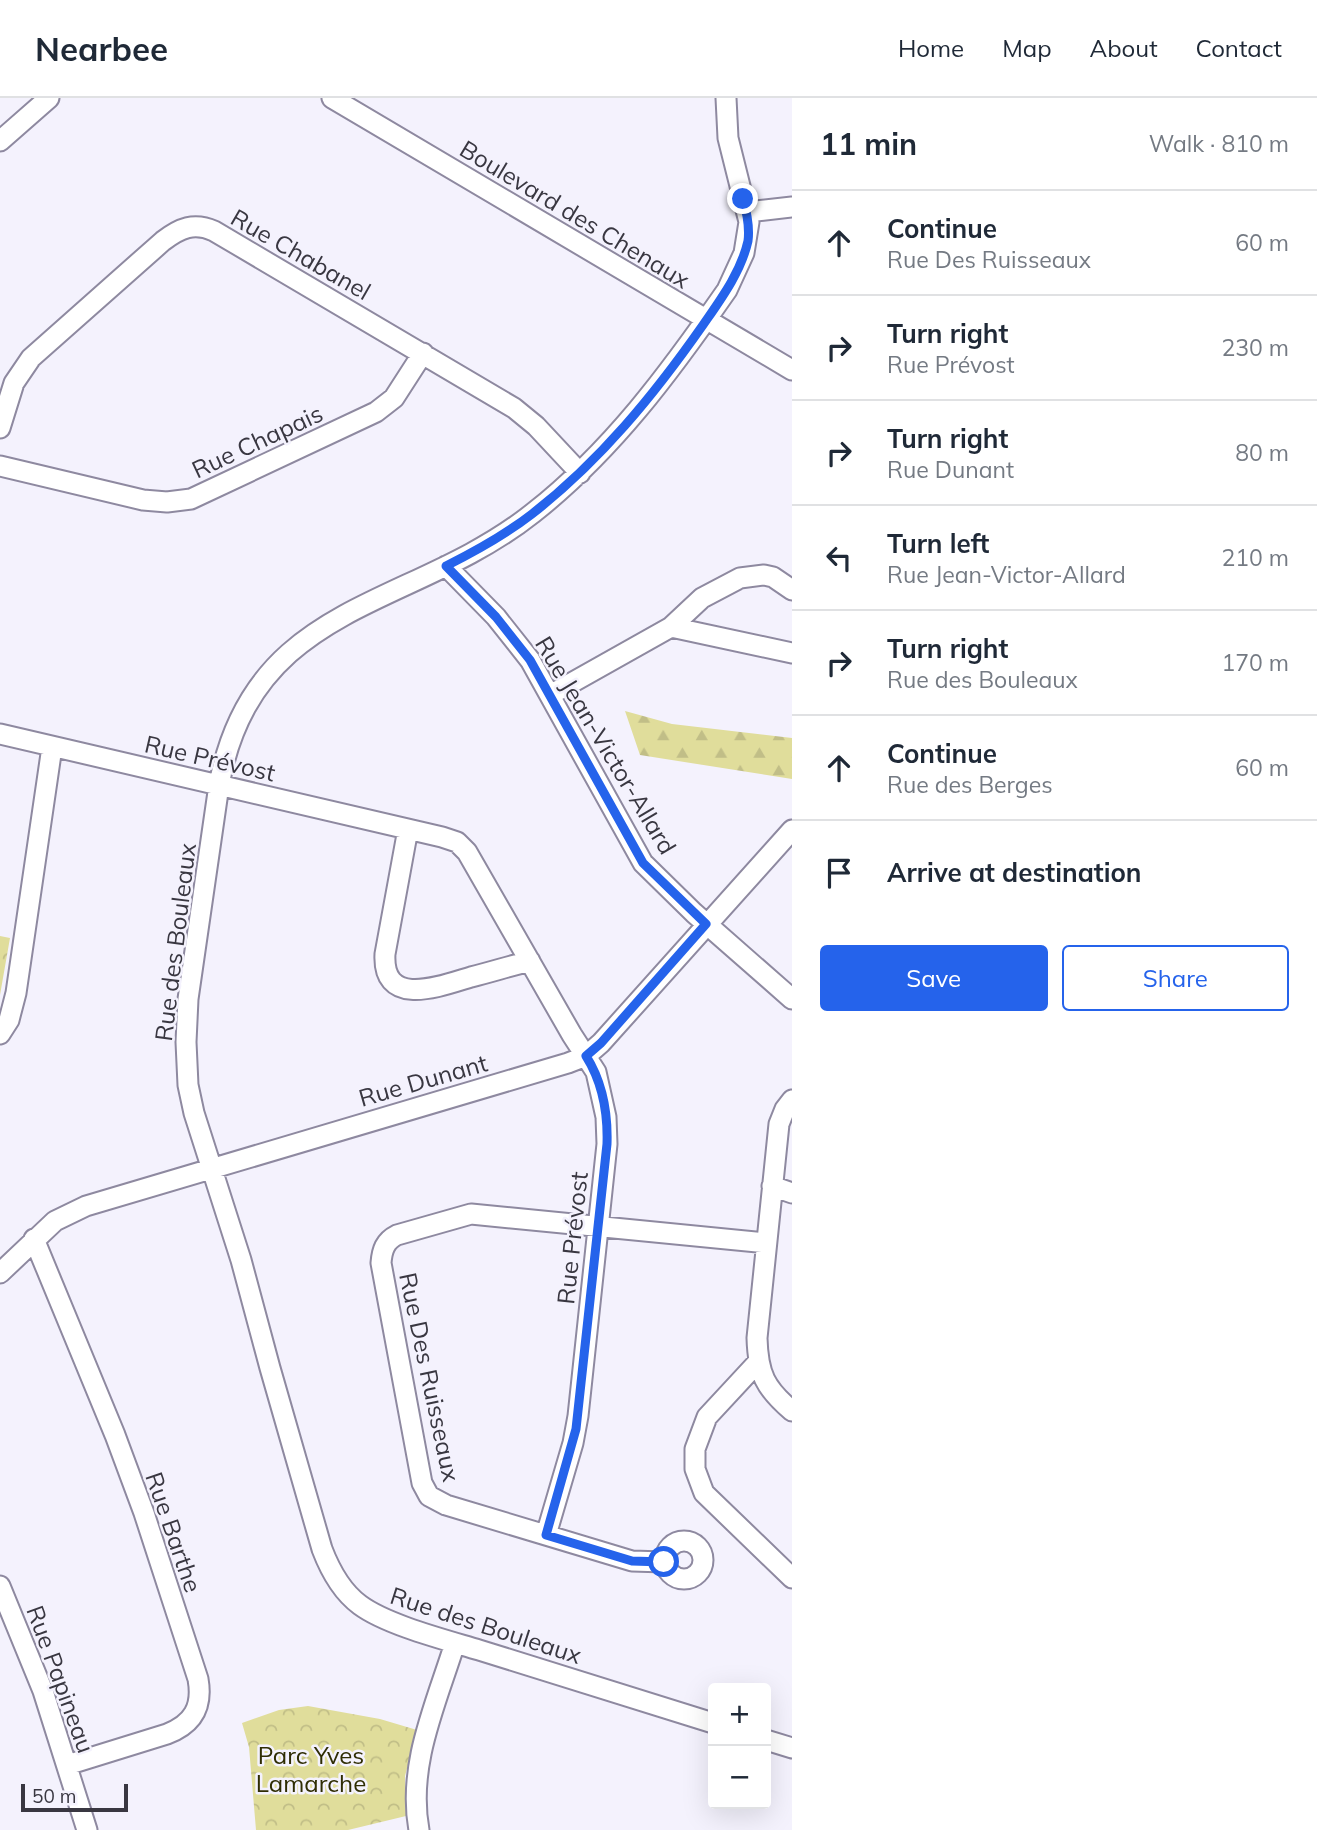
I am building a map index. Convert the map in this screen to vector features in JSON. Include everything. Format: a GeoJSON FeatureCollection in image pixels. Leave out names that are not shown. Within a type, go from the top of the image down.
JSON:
{"type":"FeatureCollection","features":[{"type":"Feature","properties":{"kind":"street"},"geometry":{"type":"LineString","coordinates":[[0,141],[49,98]]}},
{"type":"Feature","properties":{"kind":"street","name":"Boulevard des Chenaux"},"geometry":{"type":"LineString","coordinates":[[332,98],[792,370]]}},
{"type":"Feature","properties":{"kind":"street","name":"Rue des Bouleaux"},"geometry":{"type":"LineString","coordinates":[[708,1721],[455,1643],[369,1611],[348,1594],[331,1571],[322,1549],[241,1260],[190,1098],[186,1041],[188,999],[219,785],[226,753],[241,715],[253,694],[283,657],[327,624],[446,566],[516,526],[580,473],[614,439],[644,403],[706,321],[732,281],[744,253],[749,232],[747,212],[728,138],[726,98]]}},
{"type":"Feature","properties":{"kind":"street"},"geometry":{"type":"LineString","coordinates":[[747,212],[792,207]]}},
{"type":"Feature","properties":{"kind":"street","name":"Rue Chabanel"},"geometry":{"type":"LineString","coordinates":[[0,428],[14,383],[31,358],[163,241],[187,227],[200,227],[214,231],[520,412],[580,473]]}},
{"type":"Feature","properties":{"kind":"street","name":"Rue Chapais"},"geometry":{"type":"LineString","coordinates":[[0,466],[143,500],[167,502],[191,499],[376,412],[394,398],[423,353]]}},
{"type":"Feature","properties":{"kind":"street","name":"Rue Jean-Victor-Allard"},"geometry":{"type":"LineString","coordinates":[[446,566],[508,630],[551,695],[639,858],[706,924],[792,999]]}},
{"type":"Feature","properties":{"kind":"street"},"geometry":{"type":"LineString","coordinates":[[551,695],[671,627],[702,598],[747,576],[773,577],[792,590]]}},
{"type":"Feature","properties":{"kind":"street"},"geometry":{"type":"LineString","coordinates":[[671,627],[792,653]]}},
{"type":"Feature","properties":{"kind":"street","name":"Rue Prévost"},"geometry":{"type":"LineString","coordinates":[[0,734],[449,839],[467,852],[598,1077],[607,1117],[599,1227],[576,1429],[546,1535]]}},
{"type":"Feature","properties":{"kind":"street"},"geometry":{"type":"LineString","coordinates":[[0,1034],[9,1020],[16,993],[52,747]]}},
{"type":"Feature","properties":{"kind":"street"},"geometry":{"type":"LineString","coordinates":[[408,829],[385,954],[384,964],[392,981],[400,987],[420,990],[530,961]]}},
{"type":"Feature","properties":{"kind":"street","name":"Rue Dunant"},"geometry":{"type":"LineString","coordinates":[[0,1273],[55,1221],[75,1210],[586,1056],[601,1043],[792,830]]}},
{"type":"Feature","properties":{"kind":"street"},"geometry":{"type":"LineString","coordinates":[[792,1100],[779,1124],[757,1327],[758,1362],[761,1372],[770,1389],[792,1411]]}},
{"type":"Feature","properties":{"kind":"street"},"geometry":{"type":"LineString","coordinates":[[772,1186],[792,1194]]}},
{"type":"Feature","properties":{"kind":"street","name":"Rue Des Ruisseaux"},"geometry":{"type":"LineString","coordinates":[[664,1562],[632,1561],[446,1505],[426,1492],[403,1382],[382,1256],[388,1242],[397,1235],[466,1214],[766,1243]]}},
{"type":"Feature","properties":{"kind":"street","name":"Rue Barthe"},"geometry":{"type":"LineString","coordinates":[[34,1239],[140,1502],[198,1679],[200,1693],[195,1715],[181,1728],[67,1765]]}},
{"type":"Feature","properties":{"kind":"street"},"geometry":{"type":"LineString","coordinates":[[758,1362],[707,1417],[698,1438],[695,1469],[704,1493],[792,1578]]}},
{"type":"Feature","properties":{"kind":"street","name":"Rue Papineau"},"geometry":{"type":"LineString","coordinates":[[0,1586],[43,1691],[88,1830]]}},
{"type":"Feature","properties":{"kind":"street"},"geometry":{"type":"LineString","coordinates":[[419,1830],[415,1790],[419,1759],[455,1643]]}},
{"type":"Feature","properties":{"kind":"street"},"geometry":{"type":"LineString","coordinates":[[771,1742],[792,1748]]}},
{"type":"Feature","properties":{"kind":"green space"},"geometry":{"type":"Polygon","coordinates":[[[625,711],[672,724],[792,738],[792,779],[640,755],[625,711]]]}},
{"type":"Feature","properties":{"kind":"green space"},"geometry":{"type":"Polygon","coordinates":[[[0,936],[10,938],[0,995],[0,936]]]}},
{"type":"Feature","properties":{"kind":"green space","name":"Parc Yves Lamarche"},"geometry":{"type":"Polygon","coordinates":[[[308,1706],[380,1719],[417,1730],[405,1776],[406,1816],[348,1830],[256,1830],[249,1747],[242,1723],[279,1710],[308,1706]]]}},
{"type":"Feature","properties":{"kind":"route"},"geometry":{"type":"LineString","coordinates":[[664,1562],[632,1561],[546,1535],[576,1429],[607,1144],[607,1117],[600,1080],[586,1056],[601,1043],[706,924],[643,863],[530,660],[496,617],[446,566],[497,538],[534,512],[596,457],[644,403],[692,340],[736,274],[749,232],[743,199]]}}]}
